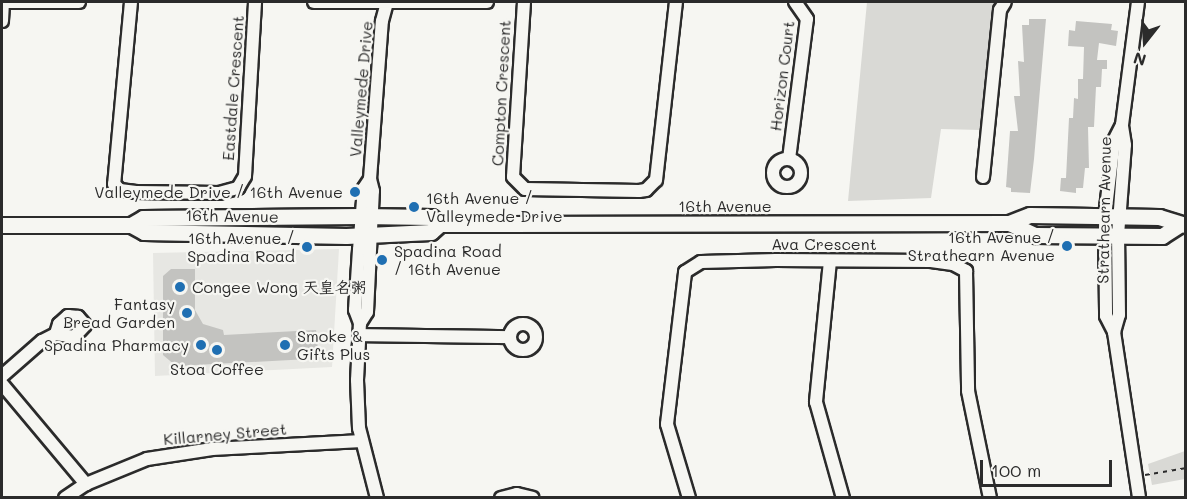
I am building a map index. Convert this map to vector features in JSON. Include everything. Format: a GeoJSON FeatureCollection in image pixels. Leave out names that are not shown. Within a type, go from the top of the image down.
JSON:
{"type":"FeatureCollection","features":[{"type":"Feature","properties":{"kind":"main road","name":"16th Avenue"},"geometry":{"type":"LineString","coordinates":[[131,225],[143,218],[367,216],[431,217],[440,224],[1009,223],[1030,215],[1160,217],[1182,225]]}},
{"type":"Feature","properties":{"kind":"main road","name":"16th Avenue"},"geometry":{"type":"LineString","coordinates":[[1009,223],[1035,234],[1162,236],[1182,225]]}},
{"type":"Feature","properties":{"kind":"main road","name":"16th Avenue"},"geometry":{"type":"LineString","coordinates":[[2,225],[131,225],[144,232],[365,235],[431,232],[440,224]]}},
{"type":"Feature","properties":{"kind":"street"},"geometry":{"type":"LineString","coordinates":[[2,21],[2,2],[79,2]]}},
{"type":"Feature","properties":{"kind":"street","name":"Eastdale Crescent"},"geometry":{"type":"LineString","coordinates":[[131,2],[114,183],[120,190],[136,192],[219,193],[238,188],[245,177],[255,2]]}},
{"type":"Feature","properties":{"kind":"street"},"geometry":{"type":"LineString","coordinates":[[314,2],[487,2]]}},
{"type":"Feature","properties":{"kind":"street","name":"Valleymede Drive"},"geometry":{"type":"LineString","coordinates":[[377,498],[356,411],[359,329],[355,310],[367,216],[364,188],[370,179],[386,2]]}},
{"type":"Feature","properties":{"kind":"street","name":"Compton Crescent"},"geometry":{"type":"LineString","coordinates":[[524,2],[513,177],[525,189],[639,191],[646,190],[656,180],[676,2]]}},
{"type":"Feature","properties":{"kind":"street","name":"Horizon Court"},"geometry":{"type":"LineString","coordinates":[[789,159],[807,19],[795,2]]}},
{"type":"Feature","properties":{"kind":"street","name":"Strathearn Avenue"},"geometry":{"type":"LineString","coordinates":[[1138,2],[1122,125],[1125,145],[1111,216],[1106,316],[1113,332],[1138,498]]}},
{"type":"Feature","properties":{"kind":"street"},"geometry":{"type":"LineString","coordinates":[[983,177],[1004,3]]}},
{"type":"Feature","properties":{"kind":"street","name":"Ava Crescent"},"geometry":{"type":"LineString","coordinates":[[689,498],[667,424],[685,272],[691,266],[714,261],[931,261],[953,264],[966,271],[968,391],[990,498]]}},
{"type":"Feature","properties":{"kind":"street"},"geometry":{"type":"LineString","coordinates":[[830,261],[816,402],[843,498]]}},
{"type":"Feature","properties":{"kind":"street"},"geometry":{"type":"LineString","coordinates":[[359,329],[510,338]]}},
{"type":"Feature","properties":{"kind":"street"},"geometry":{"type":"LineString","coordinates":[[2,376],[42,341],[56,334]]}},
{"type":"Feature","properties":{"kind":"street"},"geometry":{"type":"LineString","coordinates":[[2,384],[86,484]]}},
{"type":"Feature","properties":{"kind":"street","name":"Killarney Street"},"geometry":{"type":"LineString","coordinates":[[65,498],[86,484],[147,459],[178,453],[362,441]]}},
{"type":"Feature","properties":{"kind":"street"},"geometry":{"type":"LineString","coordinates":[[501,498],[517,494],[533,498]]}},
{"type":"Feature","properties":{"kind":"path"},"geometry":{"type":"LineString","coordinates":[[1135,477],[1185,468]]}},
{"type":"Feature","properties":{"kind":"shaded area"},"geometry":{"type":"Polygon","coordinates":[[[867,2],[994,2],[980,130],[941,129],[931,198],[848,201],[867,2]]]}},
{"type":"Feature","properties":{"kind":"shaded area"},"geometry":{"type":"Polygon","coordinates":[[[339,249],[332,367],[155,376],[153,253],[339,249]]]}},
{"type":"Feature","properties":{"kind":"shaded area"},"geometry":{"type":"Polygon","coordinates":[[[1185,451],[1185,479],[1152,485],[1148,464],[1185,451]]]}},
{"type":"Feature","properties":{"kind":"building"},"geometry":{"type":"Polygon","coordinates":[[[1029,19],[1046,19],[1030,193],[1011,192],[1011,188],[1006,187],[1010,131],[1018,131],[1014,96],[1020,96],[1018,61],[1024,62],[1022,25],[1029,25],[1029,19]]]}},
{"type":"Feature","properties":{"kind":"building"},"geometry":{"type":"Polygon","coordinates":[[[1076,21],[1112,24],[1111,30],[1118,31],[1116,46],[1099,43],[1097,60],[1107,60],[1107,69],[1102,69],[1101,87],[1096,87],[1094,127],[1088,127],[1089,168],[1085,168],[1083,188],[1076,188],[1076,193],[1060,191],[1061,178],[1066,178],[1069,118],[1073,118],[1074,98],[1078,99],[1078,79],[1083,79],[1084,47],[1068,46],[1069,30],[1075,31],[1076,21]]]}},
{"type":"Feature","properties":{"kind":"building"},"geometry":{"type":"Polygon","coordinates":[[[171,269],[195,269],[195,310],[203,324],[223,330],[224,335],[316,330],[318,349],[309,359],[176,366],[163,355],[163,276],[171,269]]]}},
{"type":"Feature","properties":{"kind":"place","name":"Valleymede Drive / 16th Avenue"},"geometry":{"type":"Point","coordinates":[355,192]}},
{"type":"Feature","properties":{"kind":"place","name":"16th Avenue / Valleymede Drive"},"geometry":{"type":"Point","coordinates":[414,207]}},
{"type":"Feature","properties":{"kind":"place","name":"16th Avenue / Strathearn Avenue"},"geometry":{"type":"Point","coordinates":[1067,246]}},
{"type":"Feature","properties":{"kind":"place","name":"16th Avenue / Spadina Road"},"geometry":{"type":"Point","coordinates":[307,247]}},
{"type":"Feature","properties":{"kind":"place","name":"Spadina Road / 16th Avenue"},"geometry":{"type":"Point","coordinates":[382,260]}},
{"type":"Feature","properties":{"kind":"place","name":"Congee Wong 天皇名粥"},"geometry":{"type":"Point","coordinates":[180,287]}},
{"type":"Feature","properties":{"kind":"place","name":"Fantasy Bread Garden"},"geometry":{"type":"Point","coordinates":[187,313]}},
{"type":"Feature","properties":{"kind":"place","name":"Spadina Pharmacy"},"geometry":{"type":"Point","coordinates":[201,345]}},
{"type":"Feature","properties":{"kind":"place","name":"Smoke & Gifts Plus"},"geometry":{"type":"Point","coordinates":[285,345]}},
{"type":"Feature","properties":{"kind":"place","name":"Stoa Coffee"},"geometry":{"type":"Point","coordinates":[217,350]}}]}
